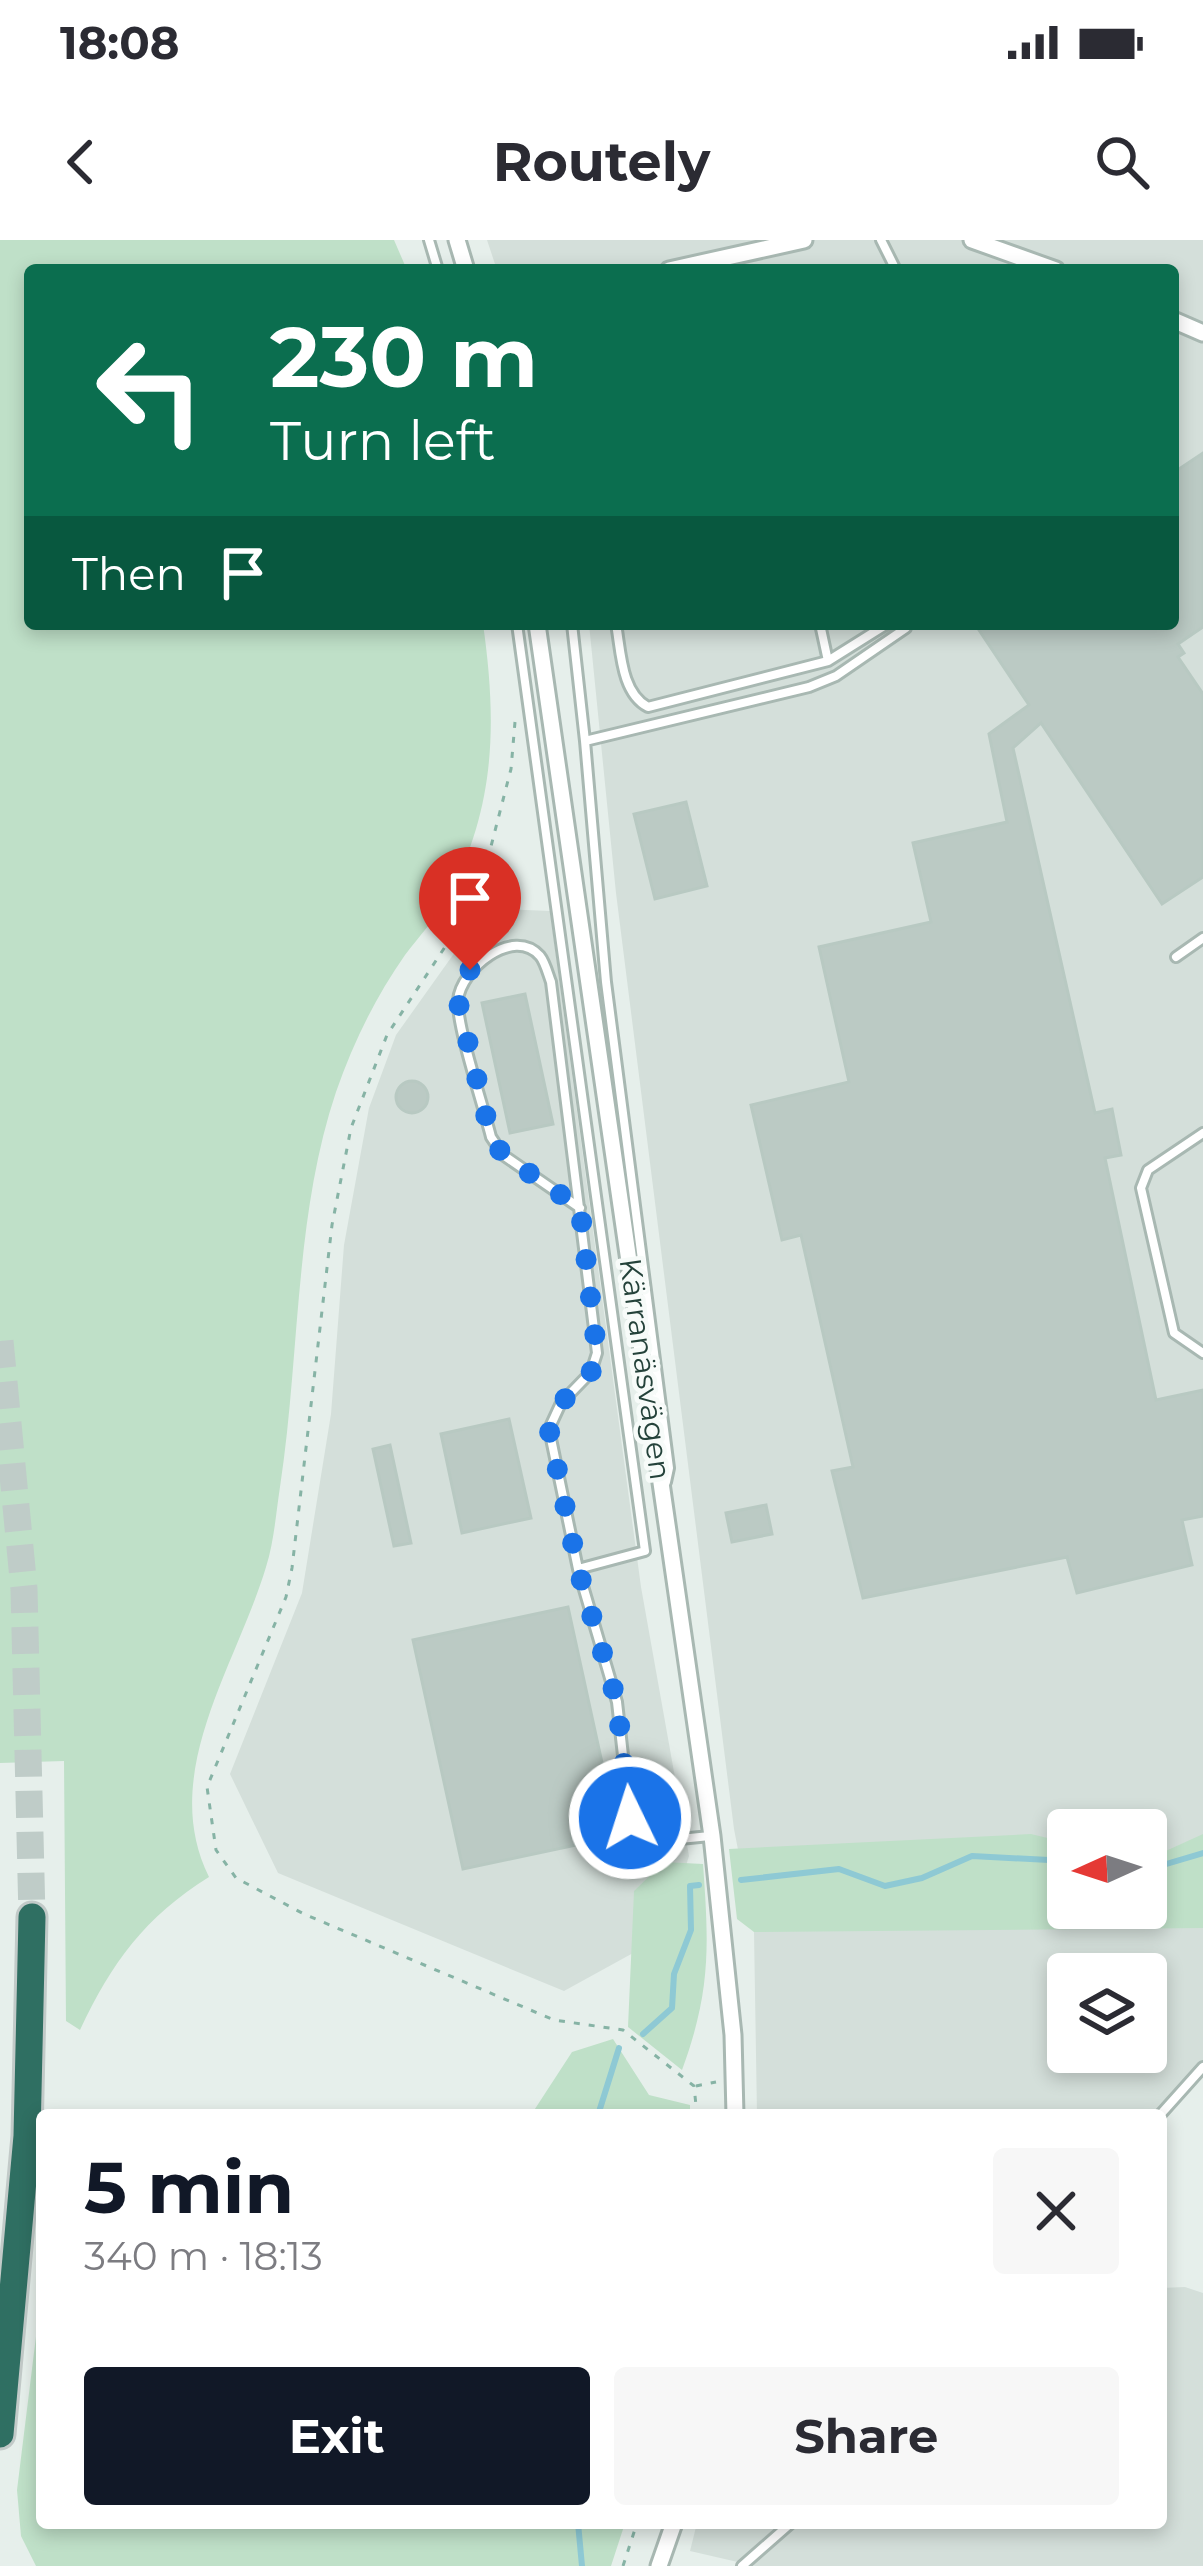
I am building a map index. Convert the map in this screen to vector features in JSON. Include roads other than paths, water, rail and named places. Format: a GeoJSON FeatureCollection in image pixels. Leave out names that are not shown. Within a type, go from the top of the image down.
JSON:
{"type":"FeatureCollection","features":[{"type":"Feature","properties":{"kind":"highway"},"geometry":{"type":"LineString","coordinates":[[0,2434],[27,2136],[32,1916]]}},
{"type":"Feature","properties":{"kind":"street"},"geometry":{"type":"LineString","coordinates":[[739,262],[805,240]]}},
{"type":"Feature","properties":{"kind":"street"},"geometry":{"type":"LineString","coordinates":[[972,240],[1039,264]]}},
{"type":"Feature","properties":{"kind":"street","name":"Kärranäsvägen"},"geometry":{"type":"LineString","coordinates":[[539,630],[712,1836],[735,2109]]}},
{"type":"Feature","properties":{"kind":"street"},"geometry":{"type":"LineString","coordinates":[[664,2565],[673,2529]]}},
{"type":"Feature","properties":{"kind":"lane"},"geometry":{"type":"LineString","coordinates":[[519,630],[645,1551],[578,1569]]}},
{"type":"Feature","properties":{"kind":"lane"},"geometry":{"type":"LineString","coordinates":[[573,630],[609,1005],[669,1468],[663,1494]]}},
{"type":"Feature","properties":{"kind":"lane"},"geometry":{"type":"LineString","coordinates":[[617,630],[629,688],[648,707],[828,661],[877,630]]}},
{"type":"Feature","properties":{"kind":"lane"},"geometry":{"type":"LineString","coordinates":[[821,630],[828,661]]}},
{"type":"Feature","properties":{"kind":"lane"},"geometry":{"type":"LineString","coordinates":[[585,741],[809,687],[836,676],[903,630]]}},
{"type":"Feature","properties":{"kind":"lane"},"geometry":{"type":"LineString","coordinates":[[1176,957],[1203,938]]}},
{"type":"Feature","properties":{"kind":"lane"},"geometry":{"type":"LineString","coordinates":[[580,1208],[503,1155],[491,1137],[458,1001],[470,970],[504,947],[524,946],[541,957],[551,982],[580,1208],[597,1353],[591,1372],[561,1403],[549,1429],[578,1569],[617,1702],[630,1818],[639,1843],[712,1836]]}},
{"type":"Feature","properties":{"kind":"lane"},"geometry":{"type":"LineString","coordinates":[[1203,1132],[1148,1170],[1141,1188],[1174,1334],[1203,1353]]}},
{"type":"Feature","properties":{"kind":"lane"},"geometry":{"type":"LineString","coordinates":[[1165,2109],[1203,2067]]}},
{"type":"Feature","properties":{"kind":"lane"},"geometry":{"type":"LineString","coordinates":[[748,2564],[785,2529]]}},
{"type":"Feature","properties":{"kind":"waterway"},"geometry":{"type":"LineString","coordinates":[[1167,1864],[1203,1853]]}},
{"type":"Feature","properties":{"kind":"waterway"},"geometry":{"type":"LineString","coordinates":[[741,1880],[839,1869],[885,1886],[922,1878],[972,1856],[1047,1860]]}},
{"type":"Feature","properties":{"kind":"waterway"},"geometry":{"type":"LineString","coordinates":[[643,2034],[672,2008],[674,1974],[691,1930],[690,1886],[699,1885]]}},
{"type":"Feature","properties":{"kind":"waterway"},"geometry":{"type":"LineString","coordinates":[[600,2109],[619,2048]]}},
{"type":"Feature","properties":{"kind":"waterway"},"geometry":{"type":"LineString","coordinates":[[579,2529],[582,2566]]}},
{"type":"Feature","properties":{"kind":"tunnel"},"geometry":{"type":"LineString","coordinates":[[0,1341],[24,1589],[32,1917]]}}]}
